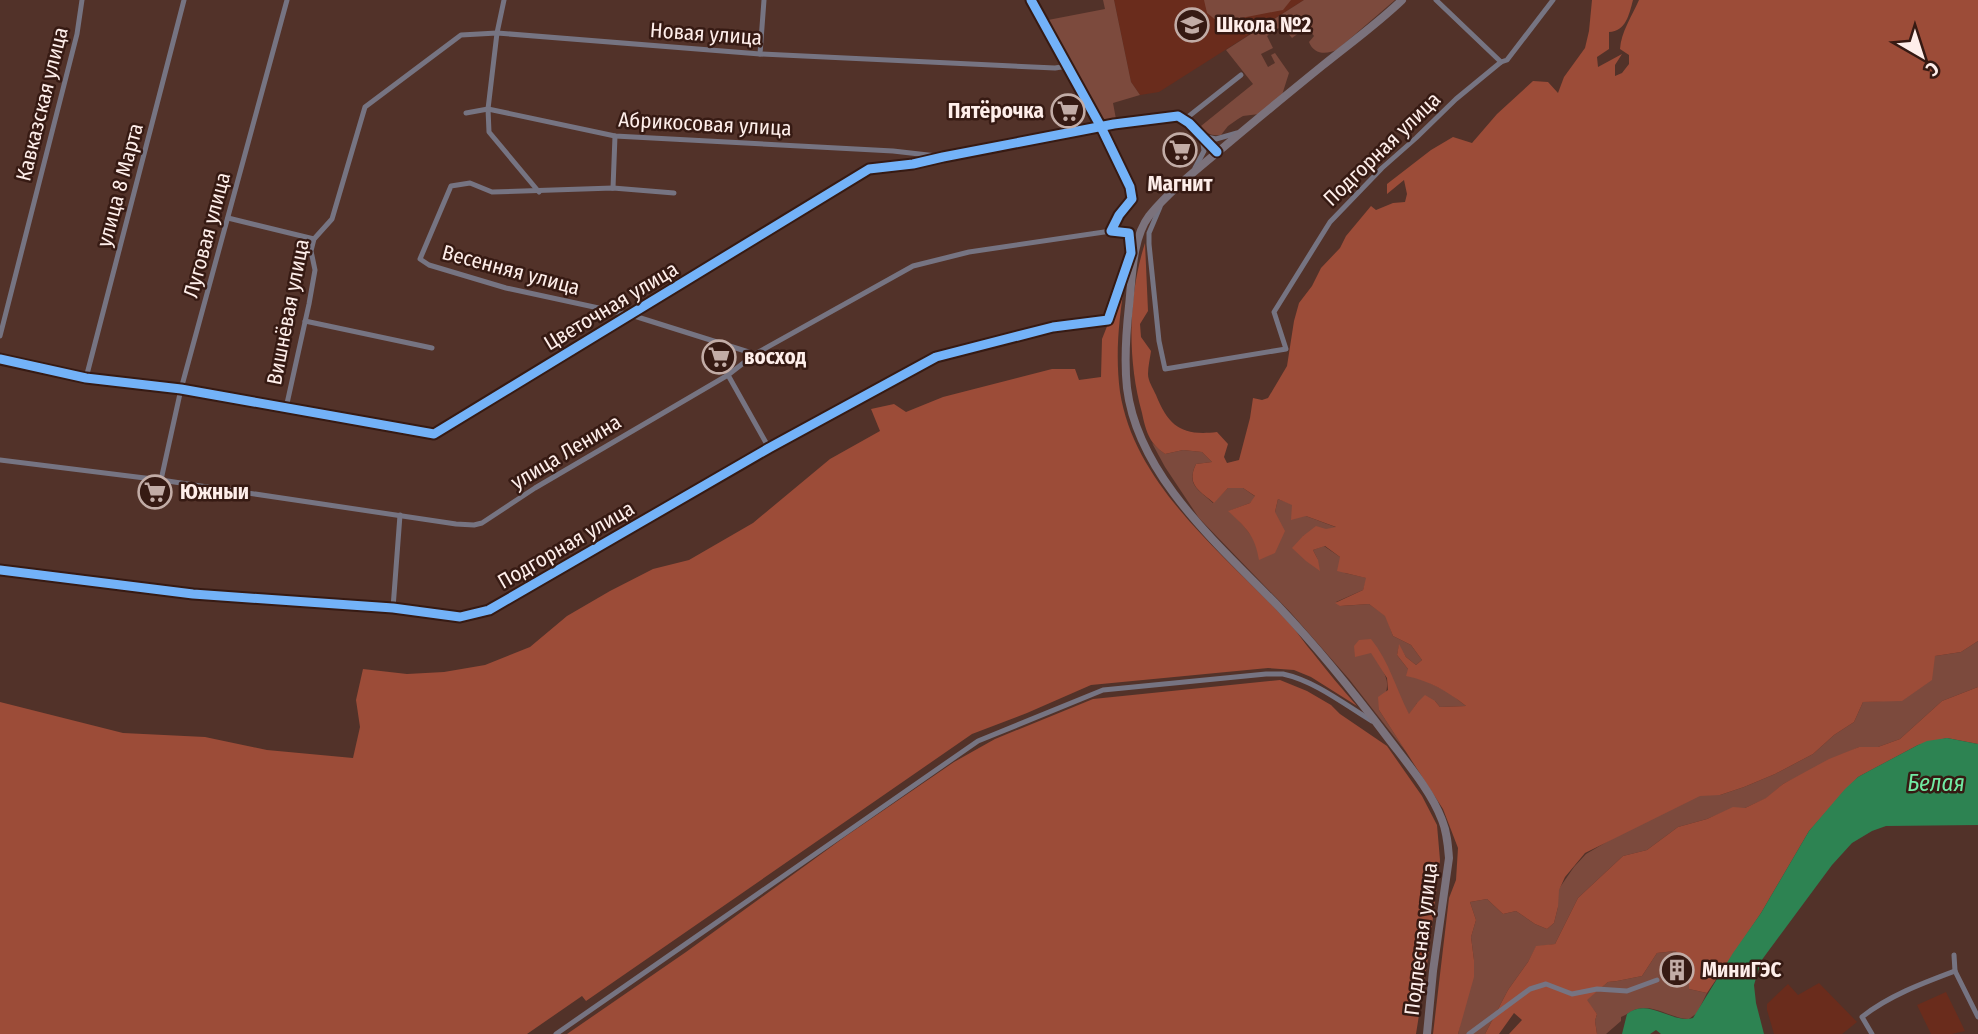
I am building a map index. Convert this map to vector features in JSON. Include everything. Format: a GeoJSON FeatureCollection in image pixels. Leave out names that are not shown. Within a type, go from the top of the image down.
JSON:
{"type":"FeatureCollection","features":[{"type":"Feature","properties":{"kind":"main road","name":"Подлесная улица"},"geometry":{"type":"LineString","coordinates":[[1402,0],[1217,152],[1149,216],[1142,228],[1134,256],[1125,369],[1133,414],[1166,483],[1185,509],[1297,626],[1378,724],[1443,821],[1449,858],[1427,1034]]}},
{"type":"Feature","properties":{"kind":"street","name":"Кавказская улица"},"geometry":{"type":"LineString","coordinates":[[0,337],[77,34],[82,0]]}},
{"type":"Feature","properties":{"kind":"street","name":"улица 8 Марта"},"geometry":{"type":"LineString","coordinates":[[86,378],[184,0]]}},
{"type":"Feature","properties":{"kind":"street","name":"Луговая улица"},"geometry":{"type":"LineString","coordinates":[[161,480],[181,389],[287,0]]}},
{"type":"Feature","properties":{"kind":"street"},"geometry":{"type":"LineString","coordinates":[[504,0],[497,33],[488,109],[489,132],[539,192],[613,188],[674,192]]}},
{"type":"Feature","properties":{"kind":"street"},"geometry":{"type":"LineString","coordinates":[[760,54],[764,0]]}},
{"type":"Feature","properties":{"kind":"street"},"geometry":{"type":"LineString","coordinates":[[1031,0],[1101,127],[1130,187],[1132,199],[1111,231]]}},
{"type":"Feature","properties":{"kind":"street"},"geometry":{"type":"LineString","coordinates":[[1436,0],[1501,62]]}},
{"type":"Feature","properties":{"kind":"street","name":"Подгорная улица"},"geometry":{"type":"LineString","coordinates":[[1161,204],[1149,233],[1149,244],[1159,341],[1166,369],[1286,349],[1274,312],[1330,222],[1382,168],[1456,99],[1507,60],[1553,0]]}},
{"type":"Feature","properties":{"kind":"street","name":"Новая улица"},"geometry":{"type":"LineString","coordinates":[[365,107],[461,35],[497,33],[760,54],[1055,68],[1068,66]]}},
{"type":"Feature","properties":{"kind":"street"},"geometry":{"type":"LineString","coordinates":[[1217,152],[1184,120],[1241,75]]}},
{"type":"Feature","properties":{"kind":"street","name":"Вишнёвая улица"},"geometry":{"type":"LineString","coordinates":[[286,408],[315,270],[311,251],[314,239],[332,219],[365,107]]}},
{"type":"Feature","properties":{"kind":"street","name":"Абрикосовая улица"},"geometry":{"type":"LineString","coordinates":[[466,113],[488,109],[615,136],[852,149],[943,157]]}},
{"type":"Feature","properties":{"kind":"street","name":"Цветочная улица"},"geometry":{"type":"LineString","coordinates":[[0,359],[86,378],[181,389],[434,434],[869,169],[913,164],[1114,124],[1178,116],[1184,120]]}},
{"type":"Feature","properties":{"kind":"street"},"geometry":{"type":"LineString","coordinates":[[1202,136],[1224,138],[1243,131]]}},
{"type":"Feature","properties":{"kind":"street"},"geometry":{"type":"LineString","coordinates":[[613,188],[615,136]]}},
{"type":"Feature","properties":{"kind":"street"},"geometry":{"type":"LineString","coordinates":[[1189,177],[1204,151],[1202,136]]}},
{"type":"Feature","properties":{"kind":"street","name":"Весенняя улица"},"geometry":{"type":"LineString","coordinates":[[539,192],[492,192],[470,183],[451,186],[421,259],[429,265],[506,288],[631,316],[755,354]]}},
{"type":"Feature","properties":{"kind":"street"},"geometry":{"type":"LineString","coordinates":[[228,218],[314,239]]}},
{"type":"Feature","properties":{"kind":"street","name":"Подгорная улица"},"geometry":{"type":"LineString","coordinates":[[0,570],[193,594],[393,608],[460,617],[488,610],[769,448],[936,356],[1053,327],[1108,320],[1131,253],[1129,233],[1111,231]]}},
{"type":"Feature","properties":{"kind":"street","name":"улица Ленина"},"geometry":{"type":"LineString","coordinates":[[0,460],[474,525],[482,523],[535,488],[728,375],[755,354],[913,266],[969,252],[1111,231]]}},
{"type":"Feature","properties":{"kind":"street"},"geometry":{"type":"LineString","coordinates":[[306,321],[432,348]]}},
{"type":"Feature","properties":{"kind":"street"},"geometry":{"type":"LineString","coordinates":[[728,375],[769,448]]}},
{"type":"Feature","properties":{"kind":"street"},"geometry":{"type":"LineString","coordinates":[[393,608],[400,515]]}},
{"type":"Feature","properties":{"kind":"street"},"geometry":{"type":"LineString","coordinates":[[556,1034],[978,741],[1084,696],[1114,688],[1283,674],[1316,687],[1378,724]]}},
{"type":"Feature","properties":{"kind":"street"},"geometry":{"type":"LineString","coordinates":[[1954,955],[1955,971],[1978,1017]]}},
{"type":"Feature","properties":{"kind":"street"},"geometry":{"type":"LineString","coordinates":[[1871,1034],[1862,1017],[1873,1008],[1920,984],[1955,971]]}},
{"type":"Feature","properties":{"kind":"street"},"geometry":{"type":"LineString","coordinates":[[1469,1034],[1530,989],[1546,984],[1572,994],[1597,989],[1627,991],[1657,980]]}},
{"type":"Feature","properties":{"kind":"shaded area"},"geometry":{"type":"Polygon","coordinates":[[[1103,0],[1114,0],[1131,82],[1140,95],[1113,103],[1116,119],[1104,119],[1097,115],[1048,20],[1105,9],[1103,0]]]}},
{"type":"Feature","properties":{"kind":"shaded area","name":"Школа №2"},"geometry":{"type":"Polygon","coordinates":[[[1114,0],[1304,0],[1159,92],[1140,95],[1131,82],[1114,0]]]}},
{"type":"Feature","properties":{"kind":"shaded area"},"geometry":{"type":"Polygon","coordinates":[[[1204,0],[1291,0],[1283,10],[1217,21],[1207,13],[1204,0]]]}},
{"type":"Feature","properties":{"kind":"shaded area"},"geometry":{"type":"Polygon","coordinates":[[[1304,0],[1395,0],[1338,49],[1330,52],[1317,52],[1311,46],[1309,42],[1314,36],[1307,27],[1292,38],[1282,26],[1267,36],[1273,48],[1261,54],[1268,67],[1275,63],[1271,55],[1275,53],[1289,73],[1282,95],[1259,114],[1238,119],[1221,135],[1207,133],[1201,126],[1253,84],[1226,50],[1304,0]]]}},
{"type":"Feature","properties":{"kind":"shaded area"},"geometry":{"type":"Polygon","coordinates":[[[1592,0],[1633,0],[1623,25],[1609,32],[1609,49],[1597,57],[1598,67],[1622,54],[1615,65],[1615,76],[1622,73],[1629,64],[1629,55],[1620,49],[1625,30],[1639,0],[1978,0],[1978,641],[1961,652],[1935,656],[1932,680],[1902,701],[1863,702],[1854,722],[1813,754],[1744,787],[1720,795],[1700,796],[1585,853],[1565,877],[1559,890],[1554,923],[1547,929],[1516,911],[1503,914],[1487,899],[1470,902],[1476,920],[1471,937],[1474,977],[1458,1034],[1433,1034],[1449,898],[1456,880],[1458,848],[1443,809],[1379,710],[1378,697],[1388,690],[1387,678],[1371,653],[1355,657],[1354,646],[1359,640],[1371,639],[1388,666],[1409,714],[1425,695],[1440,707],[1466,706],[1438,687],[1406,676],[1408,669],[1397,655],[1399,644],[1406,657],[1416,665],[1422,660],[1411,645],[1393,636],[1385,616],[1369,604],[1340,606],[1335,603],[1363,590],[1366,578],[1337,571],[1340,557],[1325,546],[1313,550],[1320,571],[1292,548],[1316,526],[1326,529],[1336,527],[1306,516],[1291,520],[1292,505],[1278,499],[1275,512],[1285,531],[1275,553],[1259,560],[1249,532],[1228,511],[1250,503],[1255,496],[1243,488],[1228,488],[1214,503],[1193,482],[1196,464],[1212,462],[1202,452],[1183,450],[1165,454],[1153,443],[1145,425],[1134,371],[1132,328],[1135,284],[1145,243],[1148,311],[1140,324],[1141,337],[1151,351],[1148,374],[1151,384],[1172,422],[1178,427],[1195,432],[1217,432],[1228,444],[1224,457],[1227,463],[1239,460],[1253,398],[1268,398],[1287,366],[1299,303],[1321,268],[1340,248],[1346,236],[1371,206],[1376,210],[1393,203],[1405,202],[1407,194],[1404,180],[1387,194],[1387,184],[1431,150],[1453,137],[1472,143],[1497,114],[1533,81],[1548,82],[1558,93],[1564,77],[1585,48],[1592,0]]]}},
{"type":"Feature","properties":{"kind":"shaded area"},"geometry":{"type":"Polygon","coordinates":[[[1125,281],[1118,336],[1120,392],[1129,427],[1144,459],[1187,519],[1290,624],[1357,706],[1311,677],[1294,670],[1268,668],[1091,685],[972,734],[586,1001],[582,996],[527,1034],[0,1034],[0,702],[123,733],[205,737],[267,750],[353,758],[360,727],[356,700],[363,669],[407,674],[444,672],[485,665],[530,647],[567,616],[610,591],[653,569],[689,560],[753,523],[830,459],[880,431],[871,409],[894,404],[906,412],[943,397],[1052,369],[1075,369],[1079,380],[1101,377],[1102,339],[1125,281]]]}},
{"type":"Feature","properties":{"kind":"shaded area"},"geometry":{"type":"Polygon","coordinates":[[[1152,443],[1165,454],[1183,450],[1202,452],[1212,462],[1196,464],[1193,482],[1213,503],[1228,488],[1243,488],[1256,497],[1250,503],[1229,511],[1257,543],[1275,512],[1278,499],[1292,504],[1306,516],[1338,528],[1303,536],[1318,560],[1313,550],[1324,546],[1340,557],[1345,573],[1367,578],[1363,590],[1336,602],[1341,606],[1369,604],[1386,616],[1393,636],[1411,645],[1422,660],[1416,665],[1406,657],[1399,646],[1397,655],[1408,669],[1448,692],[1466,706],[1440,707],[1435,701],[1417,703],[1409,715],[1383,671],[1387,686],[1379,710],[1407,753],[1349,679],[1291,613],[1199,518],[1152,443]]]}},
{"type":"Feature","properties":{"kind":"shaded area"},"geometry":{"type":"Polygon","coordinates":[[[1978,641],[1978,687],[1942,701],[1900,739],[1878,747],[1859,747],[1783,784],[1767,798],[1745,808],[1733,808],[1678,827],[1647,850],[1623,856],[1578,898],[1555,944],[1536,947],[1508,990],[1485,1034],[1458,1034],[1474,960],[1471,937],[1476,920],[1470,902],[1487,899],[1503,914],[1516,911],[1547,929],[1554,923],[1558,890],[1586,854],[1700,795],[1720,795],[1744,787],[1813,754],[1854,722],[1863,702],[1902,700],[1935,656],[1961,652],[1978,641]]]}},
{"type":"Feature","properties":{"kind":"shaded area"},"geometry":{"type":"Polygon","coordinates":[[[1280,680],[1331,705],[1387,746],[1422,796],[1437,825],[1440,860],[1416,1034],[567,1034],[846,836],[954,762],[995,739],[1093,699],[1280,680]]]}},
{"type":"Feature","properties":{"kind":"shaded area"},"geometry":{"type":"Polygon","coordinates":[[[1978,687],[1978,744],[1947,738],[1918,745],[1858,777],[1809,831],[1761,913],[1707,993],[1689,989],[1694,973],[1687,958],[1675,951],[1657,953],[1642,976],[1608,982],[1587,1000],[1597,1014],[1597,1034],[1509,1034],[1522,1020],[1514,1013],[1499,1034],[1485,1034],[1508,990],[1536,946],[1555,944],[1578,898],[1623,856],[1647,850],[1678,827],[1707,819],[1733,807],[1745,808],[1829,759],[1859,747],[1878,747],[1900,739],[1942,701],[1978,687]]]}},
{"type":"Feature","properties":{"kind":"shaded area"},"geometry":{"type":"Polygon","coordinates":[[[1675,951],[1687,958],[1694,973],[1689,989],[1707,993],[1697,1013],[1689,1019],[1650,1008],[1637,1009],[1621,1017],[1621,1021],[1606,1034],[1597,1034],[1597,1014],[1586,1000],[1608,982],[1642,976],[1657,953],[1675,951]]]}},
{"type":"Feature","properties":{"kind":"shaded area"},"geometry":{"type":"Polygon","coordinates":[[[1819,983],[1857,1022],[1842,1034],[1774,1034],[1767,1004],[1788,984],[1798,995],[1819,983]]]}},
{"type":"Feature","properties":{"kind":"shaded area"},"geometry":{"type":"Polygon","coordinates":[[[1946,992],[1965,1031],[1931,1034],[1917,1005],[1946,992]]]}},
{"type":"Feature","properties":{"kind":"water","name":"Белая"},"geometry":{"type":"Polygon","coordinates":[[[1947,738],[1978,744],[1978,825],[1886,826],[1852,843],[1832,865],[1761,961],[1754,985],[1764,1034],[1661,1034],[1656,1030],[1650,1034],[1622,1034],[1627,1014],[1635,1010],[1652,1009],[1676,1018],[1693,1018],[1761,913],[1809,831],[1845,789],[1858,777],[1918,745],[1947,738]]]}},
{"type":"Feature","properties":{"kind":"cycle path"},"geometry":{"type":"LineString","coordinates":[[0,570],[193,594],[393,608],[460,617],[489,610],[769,448],[936,357],[1053,327],[1108,320],[1131,253],[1129,233],[1111,231],[1132,199],[1130,187],[1101,127],[1031,0]]}},
{"type":"Feature","properties":{"kind":"cycle path"},"geometry":{"type":"LineString","coordinates":[[0,359],[86,378],[181,389],[434,434],[869,169],[913,164],[1114,124],[1178,116],[1189,123],[1217,152]]}},
{"type":"Feature","properties":{"kind":"place","name":"Школа №2"},"geometry":{"type":"Point","coordinates":[1192,25]}},
{"type":"Feature","properties":{"kind":"place","name":"Пятёрочка"},"geometry":{"type":"Point","coordinates":[1068,111]}},
{"type":"Feature","properties":{"kind":"place","name":"Магнит"},"geometry":{"type":"Point","coordinates":[1180,150]}},
{"type":"Feature","properties":{"kind":"place","name":"восход"},"geometry":{"type":"Point","coordinates":[719,357]}},
{"type":"Feature","properties":{"kind":"place","name":"Южныи"},"geometry":{"type":"Point","coordinates":[155,492]}},
{"type":"Feature","properties":{"kind":"place","name":"МиниГЭС"},"geometry":{"type":"Point","coordinates":[1677,970]}}]}
